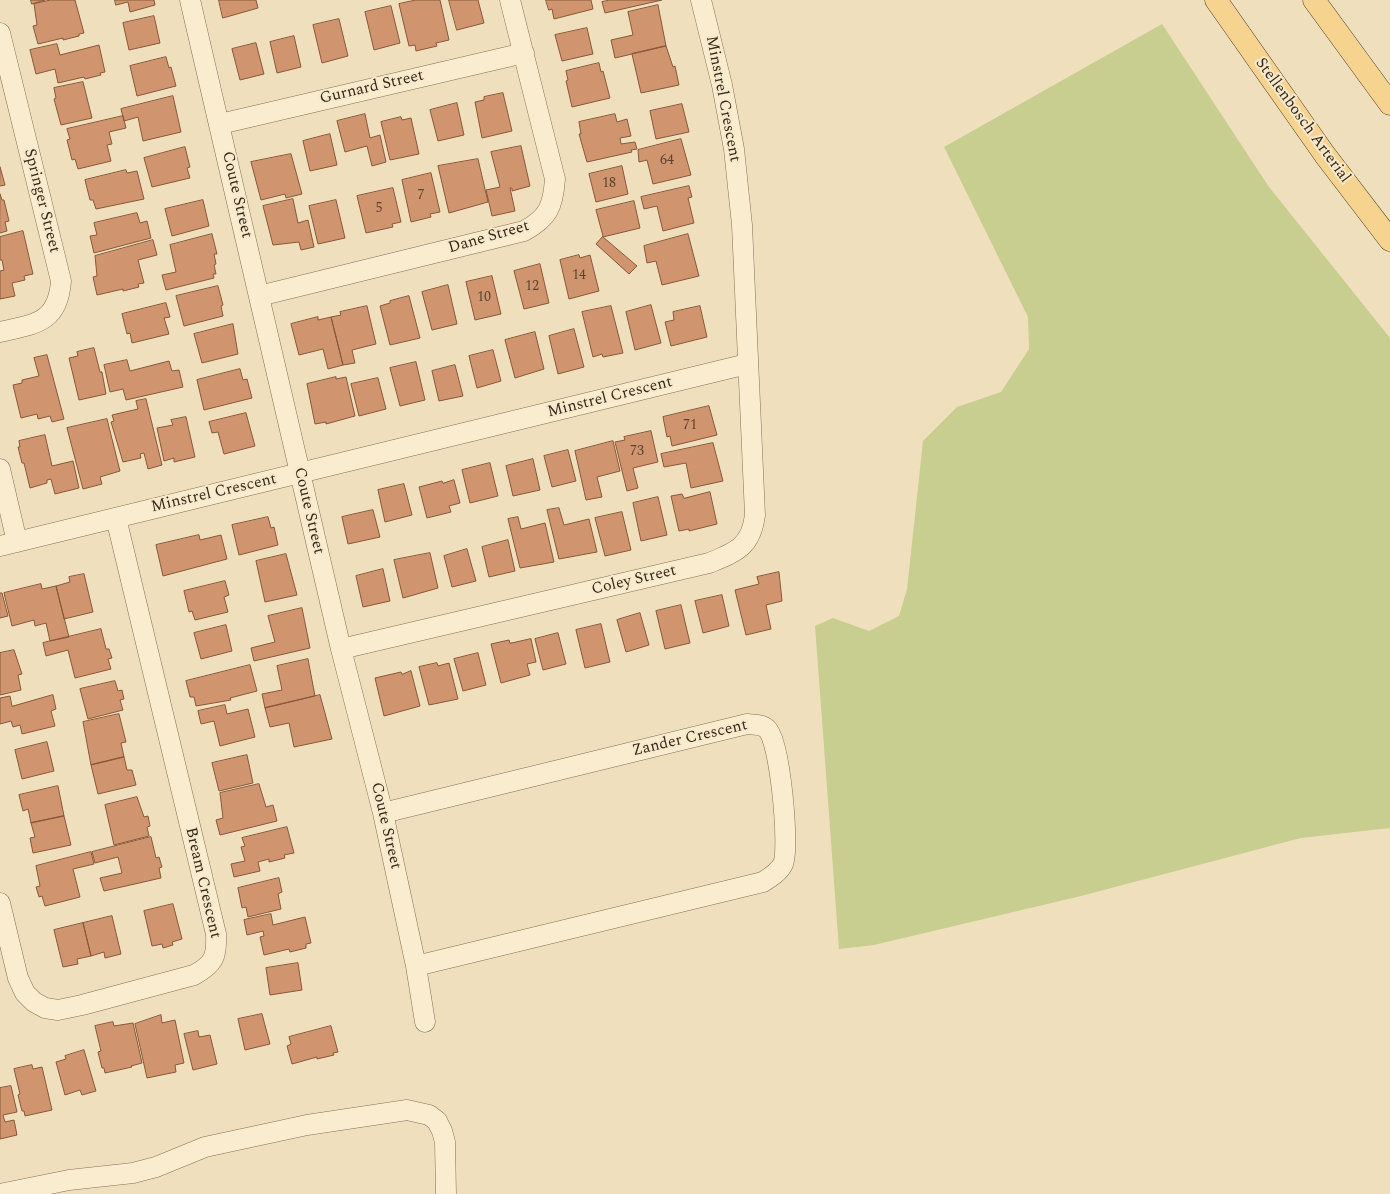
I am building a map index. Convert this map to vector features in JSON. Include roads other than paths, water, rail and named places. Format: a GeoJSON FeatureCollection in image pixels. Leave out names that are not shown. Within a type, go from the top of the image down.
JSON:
{"type":"FeatureCollection","features":[{"type":"Feature","properties":{"kind":"main road","name":"Stellenbosch Arterial"},"geometry":{"type":"LineString","coordinates":[[1216,0],[1325,155],[1390,240]]}},
{"type":"Feature","properties":{"kind":"main road"},"geometry":{"type":"LineString","coordinates":[[1314,0],[1390,104]]}},
{"type":"Feature","properties":{"kind":"street","name":"Coute Street"},"geometry":{"type":"LineString","coordinates":[[190,0],[341,649],[383,814],[416,966],[425,1022]]}},
{"type":"Feature","properties":{"kind":"street","name":"Dane Street"},"geometry":{"type":"LineString","coordinates":[[259,296],[524,231],[539,223],[549,211],[554,198],[555,179],[510,0]]}},
{"type":"Feature","properties":{"kind":"street","name":"Minstrel Crescent"},"geometry":{"type":"LineString","coordinates":[[9,544],[747,364],[742,225],[734,149],[722,85],[701,0]]}},
{"type":"Feature","properties":{"kind":"street","name":"Springer Street"},"geometry":{"type":"LineString","coordinates":[[0,33],[61,281],[57,305],[43,319],[30,325],[0,332]]}},
{"type":"Feature","properties":{"kind":"street","name":"Gurnard Street"},"geometry":{"type":"LineString","coordinates":[[220,124],[524,53]]}},
{"type":"Feature","properties":{"kind":"street","name":"Coley Street"},"geometry":{"type":"LineString","coordinates":[[341,649],[709,563],[740,549],[748,540],[753,530],[755,515],[747,364]]}},
{"type":"Feature","properties":{"kind":"street"},"geometry":{"type":"LineString","coordinates":[[0,469],[9,544]]}},
{"type":"Feature","properties":{"kind":"street","name":"Bream Crescent"},"geometry":{"type":"LineString","coordinates":[[0,903],[18,978],[25,993],[34,1002],[45,1008],[58,1010],[82,1005],[194,975],[206,968],[215,955],[216,934],[116,518]]}},
{"type":"Feature","properties":{"kind":"street","name":"Zander Crescent"},"geometry":{"type":"LineString","coordinates":[[383,814],[747,724],[760,725],[768,729],[774,740],[779,759],[786,847],[784,863],[778,871],[763,882],[416,966]]}},
{"type":"Feature","properties":{"kind":"street"},"geometry":{"type":"LineString","coordinates":[[0,1194],[69,1180],[134,1173],[156,1167],[205,1147],[307,1125],[407,1110],[429,1115],[437,1121],[442,1131],[445,1142],[446,1194]]}}]}
